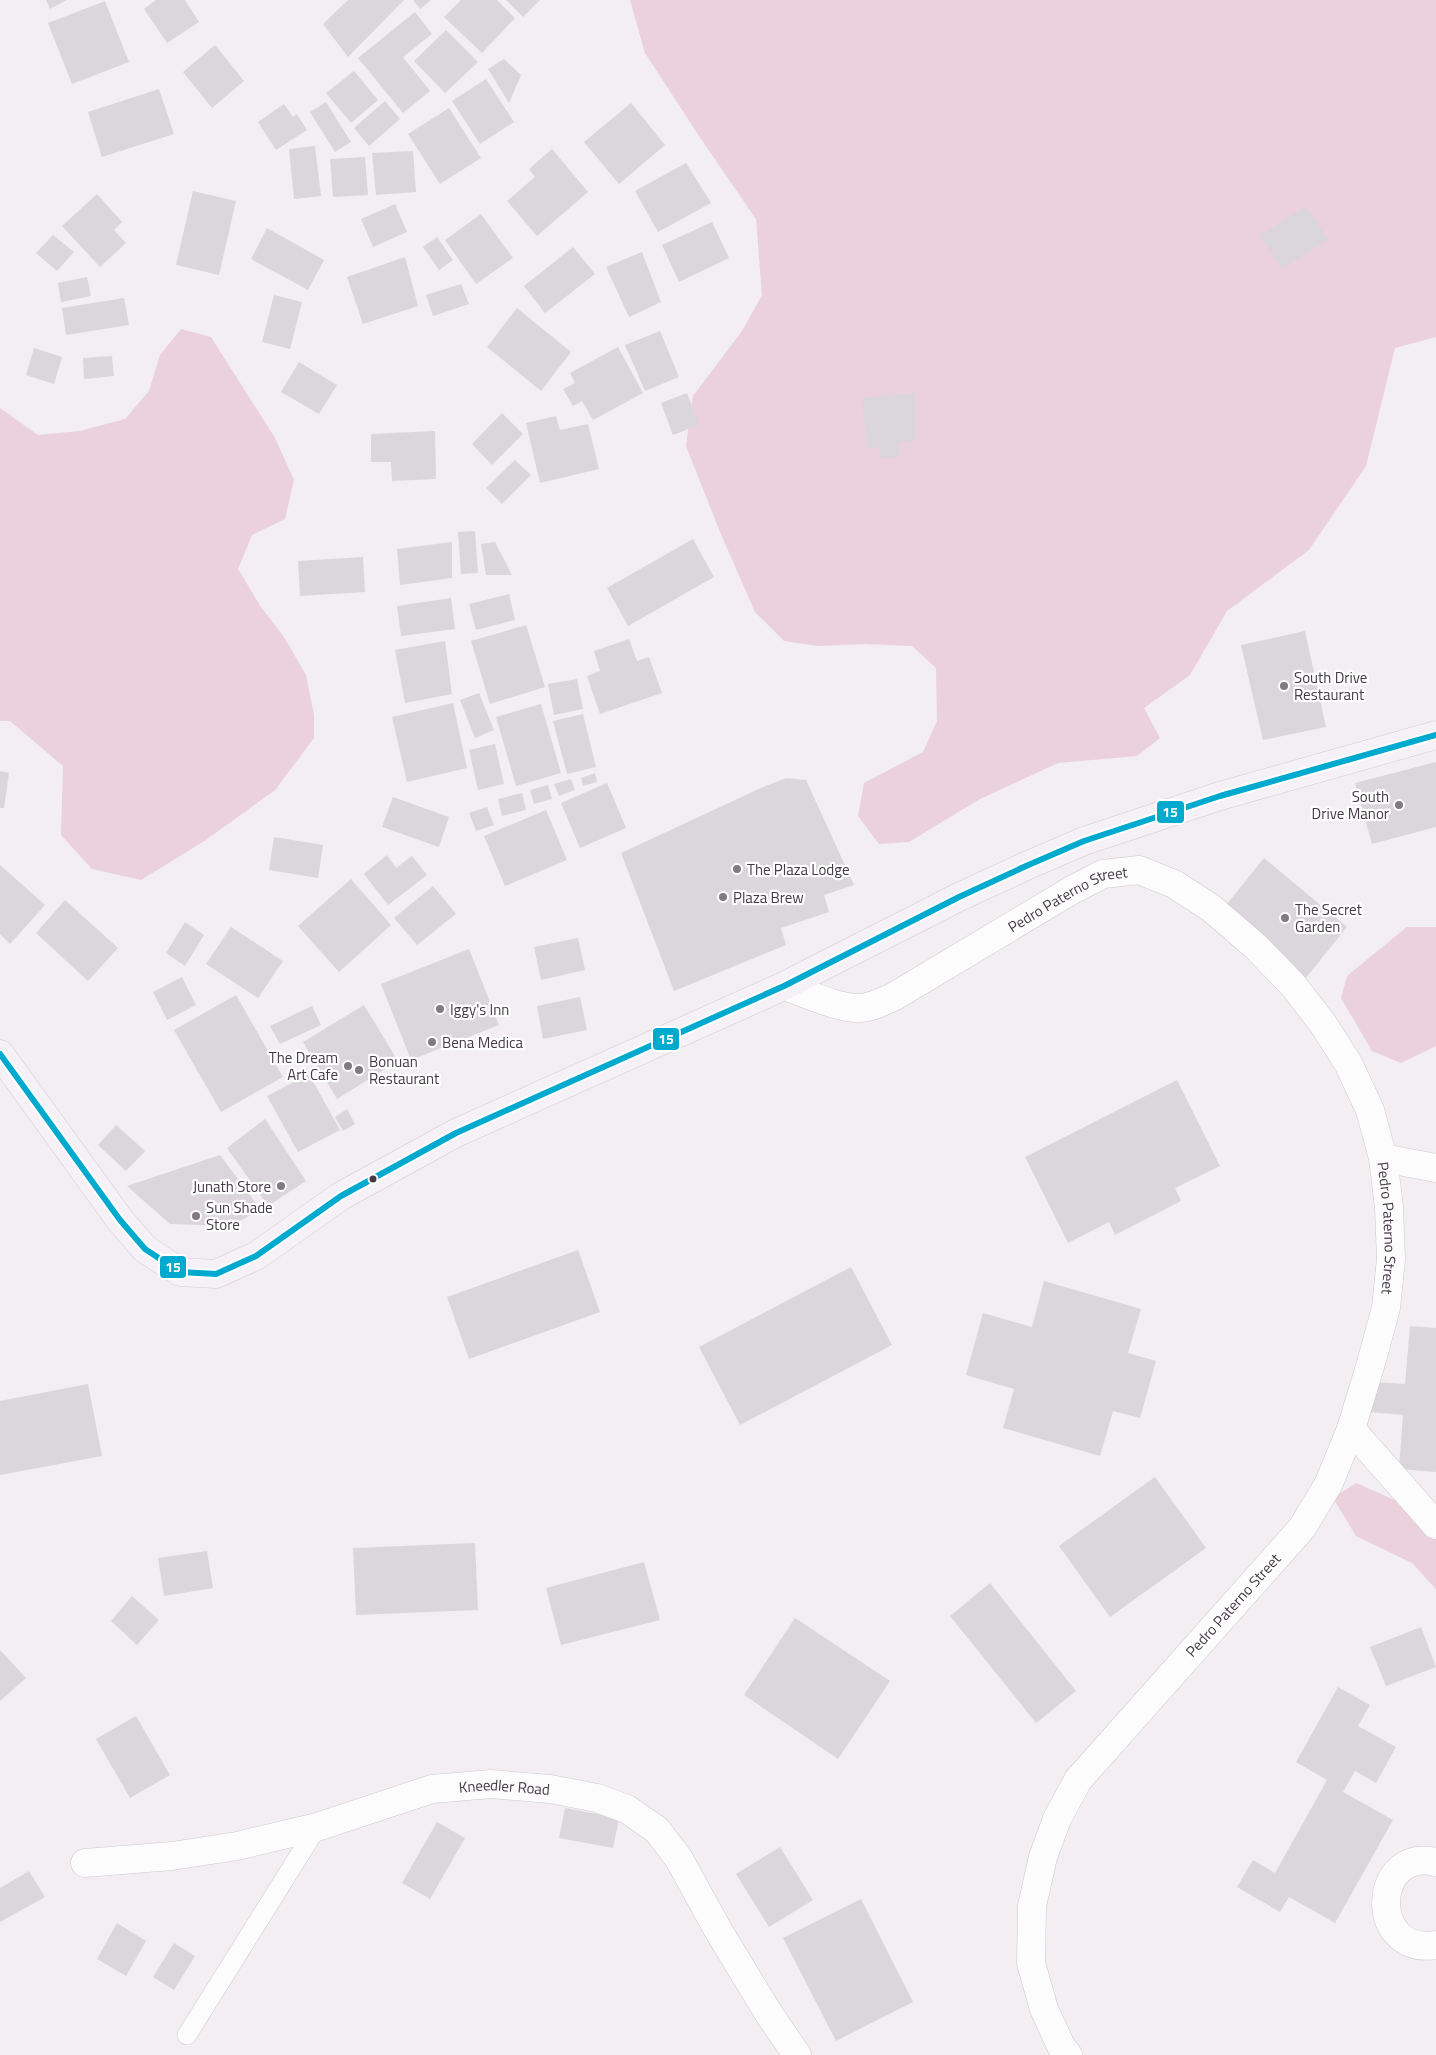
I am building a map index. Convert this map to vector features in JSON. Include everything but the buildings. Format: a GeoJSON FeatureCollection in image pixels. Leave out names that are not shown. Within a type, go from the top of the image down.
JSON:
{"type":"FeatureCollection","features":[{"type":"Feature","properties":{"kind":"main road"},"geometry":{"type":"LineString","coordinates":[[0,1054],[108,1204],[145,1249],[180,1272],[216,1274],[256,1256],[340,1196],[456,1133],[784,986],[959,897],[1084,841],[1229,793],[1436,736]]}},
{"type":"Feature","properties":{"kind":"street","name":"Pedro Paterno Street"},"geometry":{"type":"LineString","coordinates":[[784,986],[839,1004],[859,1008],[876,1005],[895,996],[1072,890],[1104,874],[1139,870],[1174,884],[1211,908],[1255,946],[1293,985],[1323,1024],[1348,1063],[1370,1110],[1383,1158],[1389,1207],[1391,1259],[1386,1308],[1372,1363],[1351,1429],[1329,1483],[1302,1528],[1078,1780],[1057,1819],[1043,1857],[1032,1906],[1030,1963],[1044,2009],[1061,2046],[1068,2055]]}},
{"type":"Feature","properties":{"kind":"street"},"geometry":{"type":"LineString","coordinates":[[1383,1158],[1436,1168]]}},
{"type":"Feature","properties":{"kind":"street"},"geometry":{"type":"LineString","coordinates":[[1351,1429],[1436,1525]]}},
{"type":"Feature","properties":{"kind":"street","name":"Kneedler Road"},"geometry":{"type":"LineString","coordinates":[[85,1862],[172,1856],[238,1846],[317,1827],[432,1789],[490,1784],[550,1789],[597,1798],[627,1809],[657,1830],[679,1859],[718,1930],[769,2014],[797,2055]]}},
{"type":"Feature","properties":{"kind":"street"},"geometry":{"type":"LineString","coordinates":[[1436,1862],[1430,1860],[1416,1862],[1404,1867],[1393,1877],[1386,1890],[1385,1904],[1387,1918],[1395,1931],[1406,1940],[1420,1945],[1436,1945]]}},
{"type":"Feature","properties":{"kind":"lane"},"geometry":{"type":"LineString","coordinates":[[187,2035],[317,1827]]}},
{"type":"Feature","properties":{"kind":"shaded area"},"geometry":{"type":"Polygon","coordinates":[[[630,0],[1436,0],[1436,337],[1395,348],[1366,466],[1309,550],[1227,611],[1190,675],[1144,708],[1160,738],[1137,756],[1058,763],[980,799],[909,842],[879,844],[858,816],[864,783],[923,752],[937,721],[936,668],[912,646],[865,644],[818,646],[784,641],[755,612],[720,532],[686,446],[693,396],[742,331],[762,295],[756,219],[645,53],[630,0]]]}},
{"type":"Feature","properties":{"kind":"shaded area"},"geometry":{"type":"Polygon","coordinates":[[[181,329],[211,337],[275,438],[294,480],[285,519],[252,535],[238,569],[261,607],[284,637],[306,675],[314,715],[314,738],[275,790],[206,840],[141,880],[92,869],[61,835],[63,766],[10,721],[0,721],[0,408],[38,435],[80,431],[125,419],[149,391],[160,355],[181,329]]]}},
{"type":"Feature","properties":{"kind":"shaded area"},"geometry":{"type":"Polygon","coordinates":[[[1407,927],[1436,927],[1436,1046],[1401,1063],[1372,1051],[1341,998],[1347,976],[1407,927]]]}},
{"type":"Feature","properties":{"kind":"shaded area"},"geometry":{"type":"Polygon","coordinates":[[[1356,1483],[1436,1518],[1436,1589],[1412,1563],[1356,1536],[1333,1498],[1356,1483]]]}},
{"type":"Feature","properties":{"kind":"transit line","name":"15"},"geometry":{"type":"LineString","coordinates":[[0,1054],[120,1220],[145,1249],[180,1272],[216,1274],[256,1256],[341,1196],[456,1133],[784,986],[959,897],[1026,866],[1084,841],[1220,796],[1436,735]]}},
{"type":"Feature","properties":{"kind":"place","name":"South Drive Restaurant"},"geometry":{"type":"Point","coordinates":[1284,686]}},
{"type":"Feature","properties":{"kind":"place","name":"South Drive Manor"},"geometry":{"type":"Point","coordinates":[1399,805]}},
{"type":"Feature","properties":{"kind":"place","name":"The Plaza Lodge"},"geometry":{"type":"Point","coordinates":[737,869]}},
{"type":"Feature","properties":{"kind":"place","name":"Plaza Brew"},"geometry":{"type":"Point","coordinates":[723,897]}},
{"type":"Feature","properties":{"kind":"place","name":"The Secret Garden"},"geometry":{"type":"Point","coordinates":[1285,918]}},
{"type":"Feature","properties":{"kind":"place","name":"Iggy's Inn"},"geometry":{"type":"Point","coordinates":[440,1009]}},
{"type":"Feature","properties":{"kind":"place","name":"Bena Medica"},"geometry":{"type":"Point","coordinates":[432,1042]}},
{"type":"Feature","properties":{"kind":"place","name":"The Dream Art Cafe"},"geometry":{"type":"Point","coordinates":[348,1066]}},
{"type":"Feature","properties":{"kind":"place","name":"Bonuan Restaurant"},"geometry":{"type":"Point","coordinates":[359,1070]}},
{"type":"Feature","properties":{"kind":"place","name":"Junath Store"},"geometry":{"type":"Point","coordinates":[281,1186]}},
{"type":"Feature","properties":{"kind":"place","name":"Sun Shade Store"},"geometry":{"type":"Point","coordinates":[196,1216]}}]}
